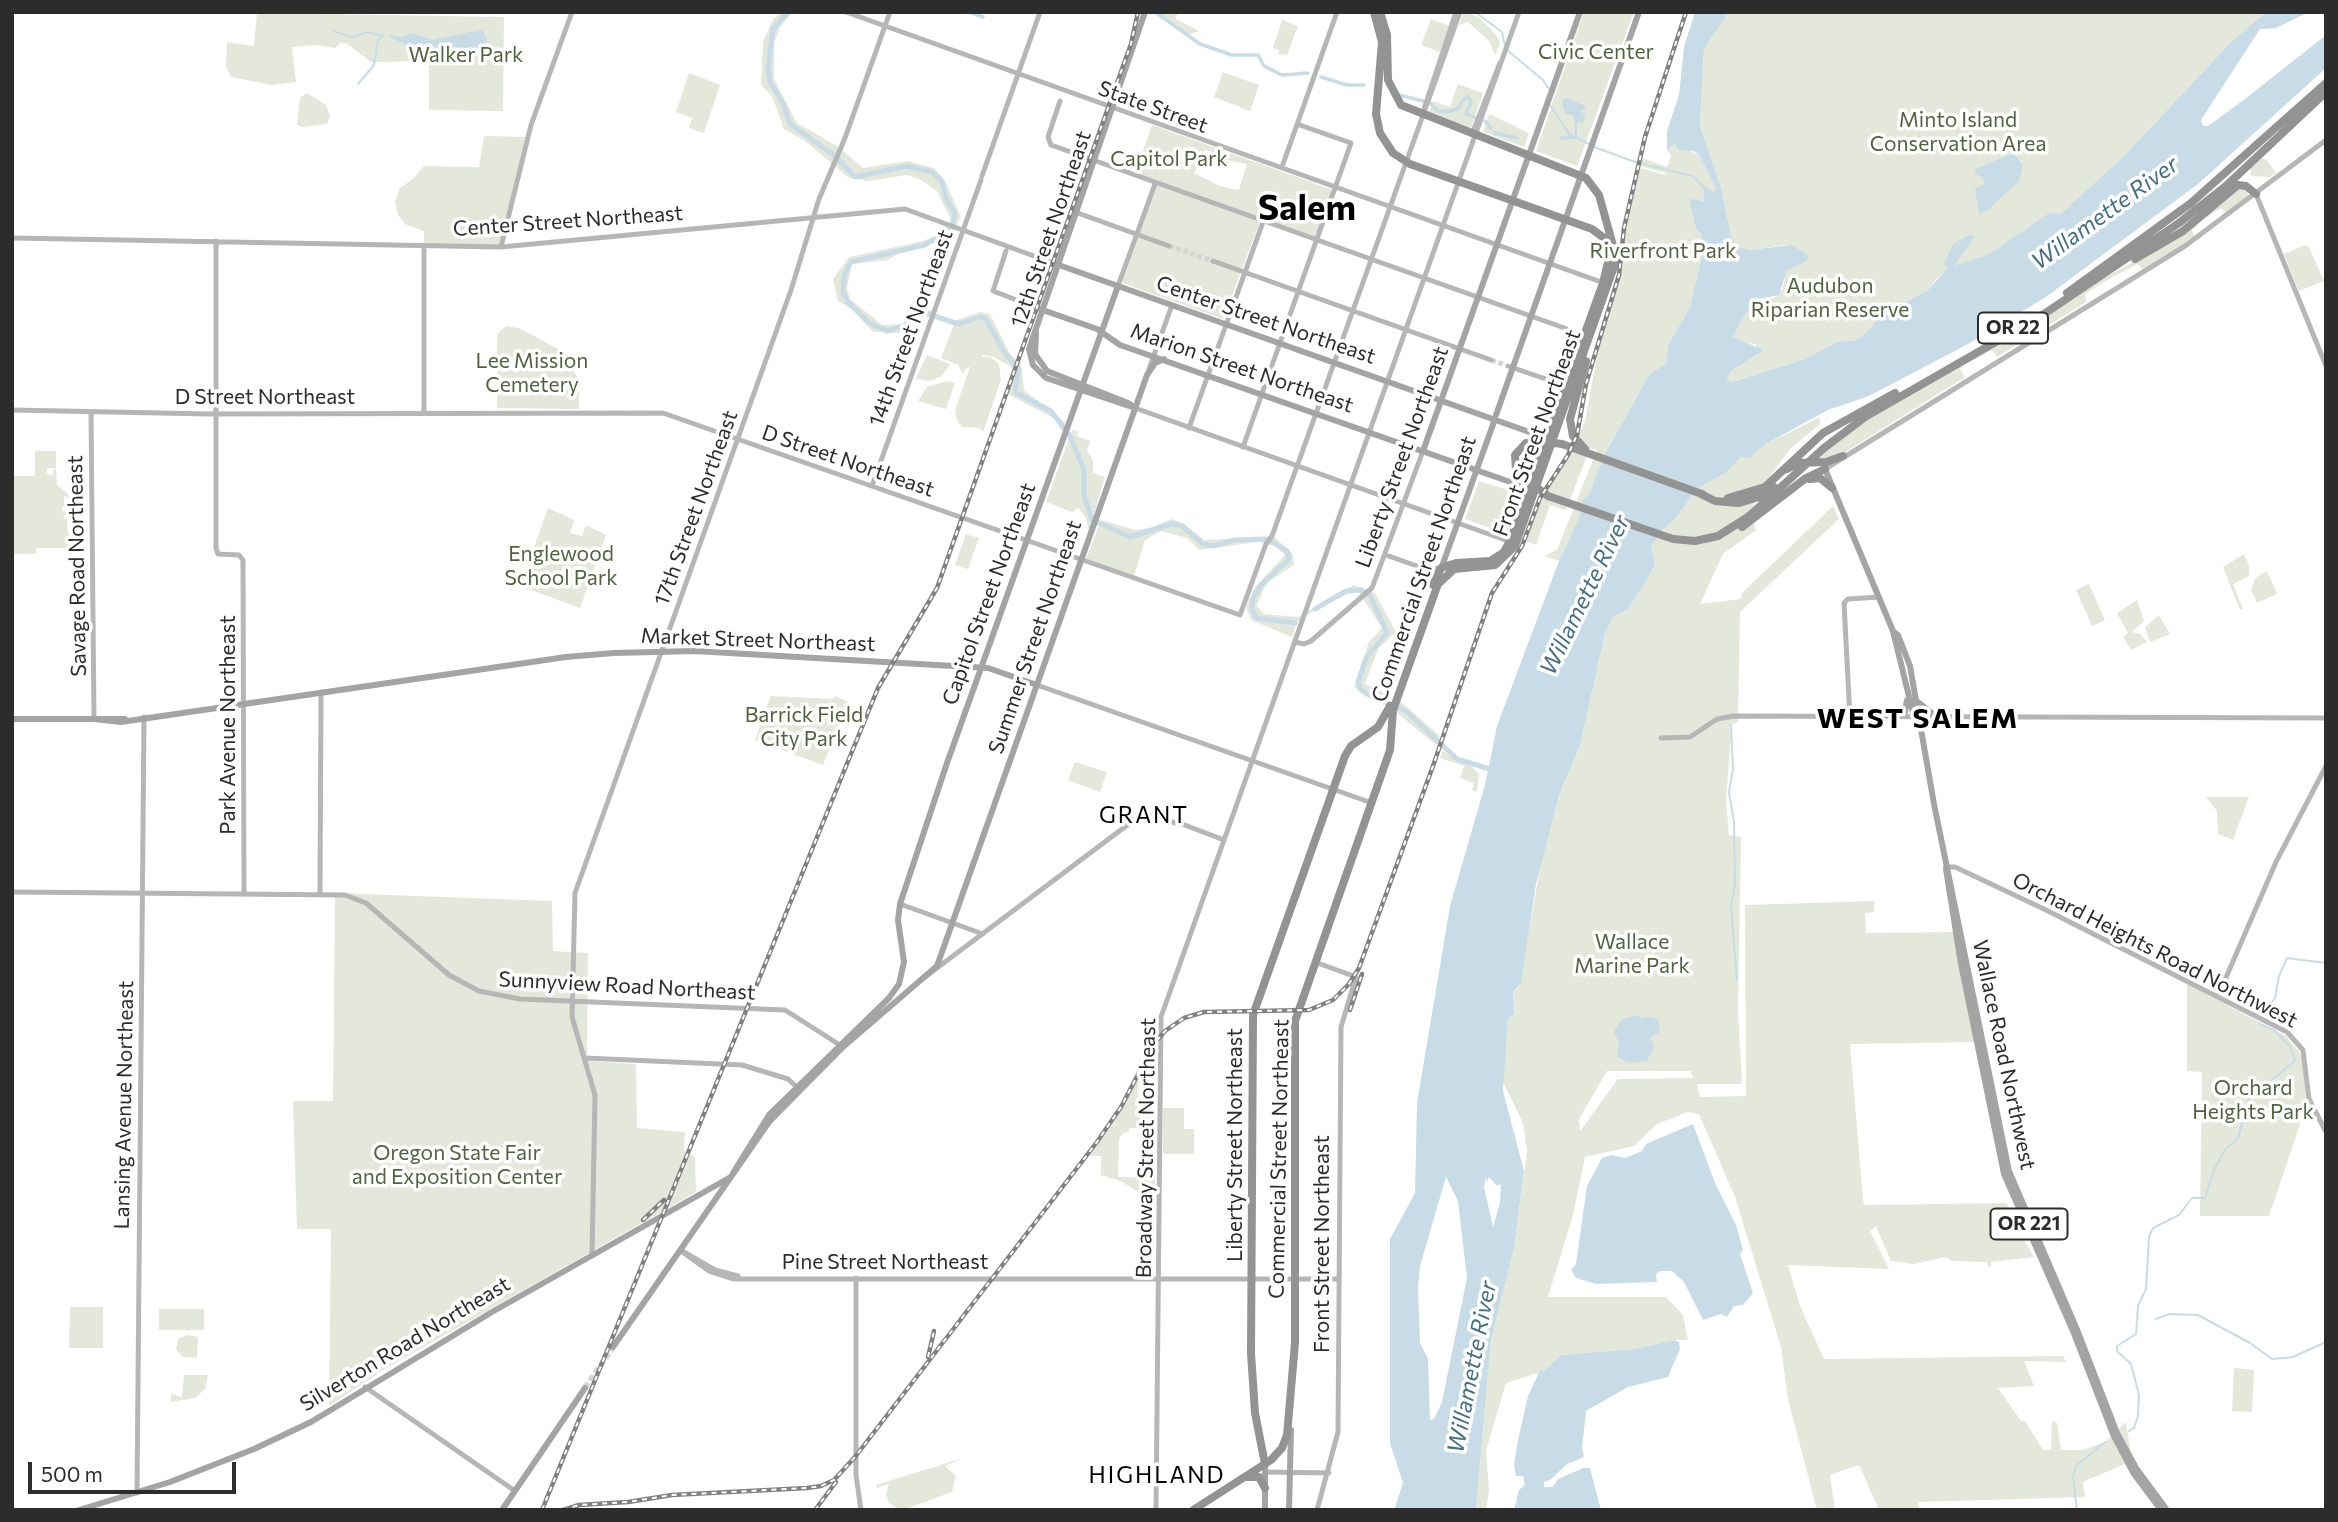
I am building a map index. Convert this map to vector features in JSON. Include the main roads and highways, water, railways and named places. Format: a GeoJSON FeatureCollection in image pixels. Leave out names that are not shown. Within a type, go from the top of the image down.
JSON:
{"type":"FeatureCollection","features":[{"type":"Feature","properties":{"kind":"highway","name":"OR 22"},"geometry":{"type":"LineString","coordinates":[[1374,12],[1382,42],[1375,99],[1378,124],[1384,142],[1405,162],[1596,231],[1604,238],[1610,259],[1606,284]]}},
{"type":"Feature","properties":{"kind":"highway"},"geometry":{"type":"LineString","coordinates":[[1380,12],[1387,35],[1386,67],[1391,89],[1401,105],[1528,156],[1584,174]]}},
{"type":"Feature","properties":{"kind":"highway","name":"OR 22"},"geometry":{"type":"LineString","coordinates":[[1699,493],[1728,498],[1765,487],[1823,433],[2047,308],[2208,188],[2326,83]]}},
{"type":"Feature","properties":{"kind":"highway","name":"OR 22"},"geometry":{"type":"LineString","coordinates":[[1587,337],[1570,422],[1576,441],[1595,456],[1723,503],[1754,499],[1878,409],[2020,329],[2107,273],[2226,186],[2326,92]]}},
{"type":"Feature","properties":{"kind":"highway","name":"OR 22"},"geometry":{"type":"LineString","coordinates":[[1584,174],[1600,198],[1615,257],[1606,284]]}},
{"type":"Feature","properties":{"kind":"highway","name":"OR 22"},"geometry":{"type":"LineString","coordinates":[[2208,188],[2225,179],[2239,177],[2251,182],[2256,194]]}},
{"type":"Feature","properties":{"kind":"highway","name":"OR 22"},"geometry":{"type":"LineString","coordinates":[[2107,273],[2176,236],[2238,185],[2246,186],[2256,194]]}},
{"type":"Feature","properties":{"kind":"highway","name":"Front Street Northeast"},"geometry":{"type":"LineString","coordinates":[[1441,568],[1456,563],[1492,562],[1513,542],[1606,284]]}},
{"type":"Feature","properties":{"kind":"highway","name":"Front Street Northeast"},"geometry":{"type":"LineString","coordinates":[[1513,542],[1566,386],[1587,337]]}},
{"type":"Feature","properties":{"kind":"highway","name":"OR 22"},"geometry":{"type":"LineString","coordinates":[[1548,437],[1528,452],[1523,466],[1528,481],[1548,496],[1673,539],[1695,541],[1718,536],[1748,517],[1852,420],[1895,393]]}},
{"type":"Feature","properties":{"kind":"highway"},"geometry":{"type":"LineString","coordinates":[[1531,484],[1520,477],[1514,464],[1516,453],[1522,445],[1536,441],[1562,444],[1595,456]]}},
{"type":"Feature","properties":{"kind":"highway"},"geometry":{"type":"LineString","coordinates":[[1774,480],[1793,465],[1814,457],[1843,456]]}},
{"type":"Feature","properties":{"kind":"highway"},"geometry":{"type":"LineString","coordinates":[[1718,536],[1744,526],[1801,483],[1825,469],[1814,457]]}},
{"type":"Feature","properties":{"kind":"highway"},"geometry":{"type":"LineString","coordinates":[[1801,483],[1820,478],[1832,488]]}},
{"type":"Feature","properties":{"kind":"highway"},"geometry":{"type":"LineString","coordinates":[[1437,581],[1454,569],[1492,562]]}},
{"type":"Feature","properties":{"kind":"highway"},"geometry":{"type":"LineString","coordinates":[[1437,581],[1441,568]]}},
{"type":"Feature","properties":{"kind":"highway","name":"Commercial Street Northeast"},"geometry":{"type":"LineString","coordinates":[[1290,1417],[1295,1279],[1295,1023],[1390,750],[1392,709],[1437,581]]}},
{"type":"Feature","properties":{"kind":"highway","name":"Commercial Street Northeast"},"geometry":{"type":"LineString","coordinates":[[1378,727],[1392,709]]}},
{"type":"Feature","properties":{"kind":"highway"},"geometry":{"type":"LineString","coordinates":[[1378,727],[1392,735]]}},
{"type":"Feature","properties":{"kind":"highway","name":"Liberty Street Northeast"},"geometry":{"type":"LineString","coordinates":[[1265,1468],[1254,1402],[1253,1015],[1348,750],[1378,727]]}},
{"type":"Feature","properties":{"kind":"highway"},"geometry":{"type":"LineString","coordinates":[[1193,1510],[1265,1468],[1285,1443],[1290,1417]]}},
{"type":"Feature","properties":{"kind":"highway"},"geometry":{"type":"LineString","coordinates":[[1246,1477],[1259,1477],[1265,1488]]}},
{"type":"Feature","properties":{"kind":"main road"},"geometry":{"type":"LineString","coordinates":[[501,247],[531,125],[572,12]]}},
{"type":"Feature","properties":{"kind":"main road","name":"State Street"},"geometry":{"type":"LineString","coordinates":[[846,12],[1057,90],[1606,284]]}},
{"type":"Feature","properties":{"kind":"main road","name":"17th Street Northeast"},"geometry":{"type":"LineString","coordinates":[[592,1255],[595,1095],[585,1058],[574,1032],[572,1000],[576,889],[792,290],[813,218],[890,12]]}},
{"type":"Feature","properties":{"kind":"main road","name":"14th Street Northeast"},"geometry":{"type":"LineString","coordinates":[[872,486],[960,229],[1040,12]]}},
{"type":"Feature","properties":{"kind":"main road","name":"12th Street Northeast"},"geometry":{"type":"LineString","coordinates":[[1082,389],[1050,373],[1034,359],[1029,346],[1146,12]]}},
{"type":"Feature","properties":{"kind":"main road"},"geometry":{"type":"LineString","coordinates":[[1283,164],[1337,12]]}},
{"type":"Feature","properties":{"kind":"main road"},"geometry":{"type":"LineString","coordinates":[[1296,466],[1458,12]]}},
{"type":"Feature","properties":{"kind":"main road","name":"Broadway Street Northeast"},"geometry":{"type":"LineString","coordinates":[[1156,1510],[1160,1023],[1475,134],[1474,129],[1518,12]]}},
{"type":"Feature","properties":{"kind":"main road","name":"Liberty Street Northeast"},"geometry":{"type":"LineString","coordinates":[[1295,642],[1304,644],[1311,641],[1370,591],[1404,504],[1580,12]]}},
{"type":"Feature","properties":{"kind":"main road","name":"Commercial Street Northeast"},"geometry":{"type":"LineString","coordinates":[[1441,568],[1480,471],[1511,367],[1584,174],[1588,155],[1640,12]]}},
{"type":"Feature","properties":{"kind":"main road"},"geometry":{"type":"LineString","coordinates":[[1057,90],[1060,101]]}},
{"type":"Feature","properties":{"kind":"main road"},"geometry":{"type":"LineString","coordinates":[[1082,98],[1065,97],[1060,101],[1047,139],[1051,145],[1370,260],[1425,276],[1434,282],[1587,337]]}},
{"type":"Feature","properties":{"kind":"main road"},"geometry":{"type":"LineString","coordinates":[[1243,447],[1351,143],[1297,124]]}},
{"type":"Feature","properties":{"kind":"main road"},"geometry":{"type":"LineString","coordinates":[[1825,469],[2185,246],[2326,140]]}},
{"type":"Feature","properties":{"kind":"main road","name":"Capitol Street Northeast"},"geometry":{"type":"LineString","coordinates":[[875,1014],[899,984],[904,966],[898,920],[900,904],[1026,540],[1155,184]]}},
{"type":"Feature","properties":{"kind":"main road"},"geometry":{"type":"LineString","coordinates":[[2256,194],[2326,366]]}},
{"type":"Feature","properties":{"kind":"main road","name":"Center Street Northeast"},"geometry":{"type":"LineString","coordinates":[[12,238],[501,247],[905,209],[1495,417],[1562,444]]}},
{"type":"Feature","properties":{"kind":"main road"},"geometry":{"type":"LineString","coordinates":[[1076,213],[1169,246]]}},
{"type":"Feature","properties":{"kind":"main road"},"geometry":{"type":"LineString","coordinates":[[1189,428],[1263,222]]}},
{"type":"Feature","properties":{"kind":"main road","name":"Center Street Northeast"},"geometry":{"type":"LineString","coordinates":[[994,240],[1006,251]]}},
{"type":"Feature","properties":{"kind":"main road"},"geometry":{"type":"LineString","coordinates":[[215,414],[216,242]]}},
{"type":"Feature","properties":{"kind":"main road"},"geometry":{"type":"LineString","coordinates":[[424,246],[424,413]]}},
{"type":"Feature","properties":{"kind":"main road"},"geometry":{"type":"LineString","coordinates":[[1006,251],[1032,255]]}},
{"type":"Feature","properties":{"kind":"main road","name":"Marion Street Northeast"},"geometry":{"type":"LineString","coordinates":[[1006,251],[993,291],[1102,333],[1120,345],[1548,496]]}},
{"type":"Feature","properties":{"kind":"main road"},"geometry":{"type":"LineString","coordinates":[[1213,261],[1491,360]]}},
{"type":"Feature","properties":{"kind":"main road","name":"Summer Street Northeast"},"geometry":{"type":"LineString","coordinates":[[875,1014],[925,977],[935,968],[942,954],[1172,305]]}},
{"type":"Feature","properties":{"kind":"main road"},"geometry":{"type":"LineString","coordinates":[[1147,375],[1156,362],[1164,359]]}},
{"type":"Feature","properties":{"kind":"main road"},"geometry":{"type":"LineString","coordinates":[[1511,367],[1566,386]]}},
{"type":"Feature","properties":{"kind":"main road"},"geometry":{"type":"LineString","coordinates":[[1082,389],[1094,396],[1135,408],[1513,542]]}},
{"type":"Feature","properties":{"kind":"main road"},"geometry":{"type":"LineString","coordinates":[[1082,389],[1110,396],[1135,408]]}},
{"type":"Feature","properties":{"kind":"main road"},"geometry":{"type":"LineString","coordinates":[[1094,396],[1110,396]]}},
{"type":"Feature","properties":{"kind":"main road","name":"D Street Northeast"},"geometry":{"type":"LineString","coordinates":[[12,410],[215,414],[663,413],[1240,615],[1266,544],[1272,536],[1296,466]]}},
{"type":"Feature","properties":{"kind":"main road","name":"Savage Road Northeast"},"geometry":{"type":"LineString","coordinates":[[91,411],[94,719]]}},
{"type":"Feature","properties":{"kind":"main road","name":"Park Avenue Northeast"},"geometry":{"type":"LineString","coordinates":[[215,414],[218,553],[241,556],[244,893]]}},
{"type":"Feature","properties":{"kind":"main road","name":"Wallace Road Northwest"},"geometry":{"type":"LineString","coordinates":[[1825,469],[1893,631],[1906,655],[2004,1156],[2023,1210],[2078,1332],[2124,1447],[2167,1510]]}},
{"type":"Feature","properties":{"kind":"main road"},"geometry":{"type":"LineString","coordinates":[[1385,555],[1427,570],[1441,568]]}},
{"type":"Feature","properties":{"kind":"main road"},"geometry":{"type":"LineString","coordinates":[[1427,570],[1437,581]]}},
{"type":"Feature","properties":{"kind":"main road"},"geometry":{"type":"LineString","coordinates":[[1850,718],[1844,632],[1846,600],[1879,597]]}},
{"type":"Feature","properties":{"kind":"main road","name":"Wallace Road Northwest"},"geometry":{"type":"LineString","coordinates":[[1893,631],[1913,713],[1917,718]]}},
{"type":"Feature","properties":{"kind":"main road","name":"Market Street Northeast"},"geometry":{"type":"LineString","coordinates":[[12,719],[94,719],[116,722],[570,656],[700,651],[981,668],[996,669],[1371,803]]}},
{"type":"Feature","properties":{"kind":"main road"},"geometry":{"type":"LineString","coordinates":[[1895,718],[1907,710],[1908,688]]}},
{"type":"Feature","properties":{"kind":"main road"},"geometry":{"type":"LineString","coordinates":[[320,894],[321,692]]}},
{"type":"Feature","properties":{"kind":"main road"},"geometry":{"type":"LineString","coordinates":[[1916,699],[1938,718]]}},
{"type":"Feature","properties":{"kind":"main road","name":"Lansing Avenue Northeast"},"geometry":{"type":"LineString","coordinates":[[137,1493],[144,717]]}},
{"type":"Feature","properties":{"kind":"main road"},"geometry":{"type":"LineString","coordinates":[[1661,738],[1690,737],[1712,722],[1727,717],[2326,718]]}},
{"type":"Feature","properties":{"kind":"main road"},"geometry":{"type":"LineString","coordinates":[[2218,996],[2276,862],[2326,766]]}},
{"type":"Feature","properties":{"kind":"main road"},"geometry":{"type":"LineString","coordinates":[[925,977],[1143,811],[1224,840]]}},
{"type":"Feature","properties":{"kind":"main road"},"geometry":{"type":"LineString","coordinates":[[1103,842],[1145,815],[1179,824]]}},
{"type":"Feature","properties":{"kind":"main road","name":"Wallace Road Northwest"},"geometry":{"type":"LineString","coordinates":[[1946,867],[1956,939],[1994,1136],[2012,1196],[2073,1331],[2113,1434],[2134,1474],[2161,1510]]}},
{"type":"Feature","properties":{"kind":"main road","name":"Orchard Heights Road Northwest"},"geometry":{"type":"LineString","coordinates":[[1946,867],[1955,867],[1991,884],[2287,1032],[2298,1041],[2307,1064],[2311,1105],[2326,1132]]}},
{"type":"Feature","properties":{"kind":"main road","name":"Sunnyview Road Northeast"},"geometry":{"type":"LineString","coordinates":[[12,892],[345,895],[366,903],[449,975],[479,991],[507,998],[785,1010],[841,1046]]}},
{"type":"Feature","properties":{"kind":"main road"},"geometry":{"type":"LineString","coordinates":[[900,904],[983,934]]}},
{"type":"Feature","properties":{"kind":"main road"},"geometry":{"type":"LineString","coordinates":[[942,954],[953,957]]}},
{"type":"Feature","properties":{"kind":"main road","name":"Front Street Northeast"},"geometry":{"type":"LineString","coordinates":[[1315,962],[1356,977],[1341,1027],[1338,1432],[1317,1510]]}},
{"type":"Feature","properties":{"kind":"main road"},"geometry":{"type":"LineString","coordinates":[[841,1046],[875,1014]]}},
{"type":"Feature","properties":{"kind":"main road"},"geometry":{"type":"LineString","coordinates":[[613,1347],[769,1122],[799,1088],[875,1014]]}},
{"type":"Feature","properties":{"kind":"main road"},"geometry":{"type":"LineString","coordinates":[[1976,1040],[1986,1065]]}},
{"type":"Feature","properties":{"kind":"main road"},"geometry":{"type":"LineString","coordinates":[[585,1058],[742,1065],[784,1078],[799,1088]]}},
{"type":"Feature","properties":{"kind":"main road","name":"Silverton Road Northeast"},"geometry":{"type":"LineString","coordinates":[[79,1510],[137,1493],[274,1440],[324,1415],[365,1387],[733,1175]]}},
{"type":"Feature","properties":{"kind":"main road"},"geometry":{"type":"LineString","coordinates":[[703,1193],[711,1194],[713,1205]]}},
{"type":"Feature","properties":{"kind":"main road","name":"Pine Street Northeast"},"geometry":{"type":"LineString","coordinates":[[681,1251],[714,1274],[741,1278],[1339,1279]]}},
{"type":"Feature","properties":{"kind":"main road"},"geometry":{"type":"LineString","coordinates":[[856,1278],[856,1475],[861,1510]]}},
{"type":"Feature","properties":{"kind":"main road"},"geometry":{"type":"LineString","coordinates":[[365,1387],[515,1491]]}},
{"type":"Feature","properties":{"kind":"main road"},"geometry":{"type":"LineString","coordinates":[[502,1510],[586,1388]]}},
{"type":"Feature","properties":{"kind":"main road","name":"Commercial Street Northeast"},"geometry":{"type":"LineString","coordinates":[[1289,1510],[1290,1417]]}},
{"type":"Feature","properties":{"kind":"main road"},"geometry":{"type":"LineString","coordinates":[[1265,1468],[1289,1473],[1329,1473]]}},
{"type":"Feature","properties":{"kind":"main road","name":"Liberty Street Northeast"},"geometry":{"type":"LineString","coordinates":[[1265,1468],[1265,1510]]}},
{"type":"Feature","properties":{"kind":"water","name":"Willamette River"},"geometry":{"type":"Polygon","coordinates":[[[1695,12],[1729,12],[1704,49],[1700,126],[1721,187],[1733,244],[1749,250],[1792,245],[1809,256],[1805,262],[1787,270],[1779,295],[1759,299],[1744,315],[1733,337],[1764,350],[1730,372],[1727,380],[1732,382],[1805,359],[1837,342],[1855,341],[1871,328],[1879,315],[1927,291],[1949,267],[1944,265],[1953,244],[1969,235],[1974,236],[1954,266],[1989,254],[2049,213],[2061,214],[2124,156],[2232,41],[2266,12],[2309,12],[2276,28],[2260,29],[2201,120],[2203,126],[2208,126],[2245,99],[2326,35],[2326,68],[2198,184],[2046,297],[1968,344],[1869,396],[1828,410],[1764,445],[1750,458],[1741,457],[1727,472],[1698,488],[1675,519],[1660,532],[1651,548],[1655,564],[1649,577],[1628,609],[1613,617],[1605,634],[1580,745],[1559,796],[1536,884],[1521,983],[1513,992],[1514,1014],[1508,1019],[1503,1091],[1524,1171],[1514,1249],[1491,1340],[1476,1510],[1394,1510],[1403,1483],[1390,1443],[1390,1239],[1415,1193],[1417,1103],[1450,906],[1485,785],[1497,726],[1559,561],[1579,518],[1583,499],[1589,495],[1605,453],[1649,375],[1666,363],[1668,345],[1690,307],[1703,251],[1702,235],[1696,229],[1689,198],[1704,201],[1704,186],[1714,192],[1716,188],[1699,155],[1694,151],[1679,150],[1675,144],[1667,150],[1667,131],[1679,95],[1684,47],[1695,12]],[[1446,1177],[1420,1266],[1418,1286],[1420,1343],[1428,1359],[1430,1420],[1434,1419],[1442,1402],[1467,1278],[1458,1201],[1446,1177]],[[1486,1177],[1484,1187],[1493,1227],[1500,1203],[1501,1184],[1497,1186],[1489,1177],[1487,1182],[1486,1177]]]}},
{"type":"Feature","properties":{"kind":"water"},"geometry":{"type":"Polygon","coordinates":[[[481,30],[487,38],[483,55],[471,56],[455,64],[439,57],[415,55],[403,43],[389,37],[403,37],[413,33],[432,40],[481,30]]]}},
{"type":"Feature","properties":{"kind":"water"},"geometry":{"type":"Polygon","coordinates":[[[1566,98],[1584,105],[1586,108],[1580,111],[1585,115],[1584,121],[1575,124],[1574,116],[1565,114],[1562,101],[1566,98]]]}},
{"type":"Feature","properties":{"kind":"water"},"geometry":{"type":"Polygon","coordinates":[[[2013,153],[2023,165],[2019,181],[1988,210],[1979,214],[1975,189],[1984,184],[1983,178],[1976,174],[1975,169],[2013,153]]]}},
{"type":"Feature","properties":{"kind":"water"},"geometry":{"type":"Polygon","coordinates":[[[1636,1015],[1642,1019],[1658,1019],[1660,1032],[1650,1037],[1654,1047],[1647,1061],[1628,1063],[1617,1057],[1619,1043],[1614,1032],[1622,1019],[1636,1015]]]}},
{"type":"Feature","properties":{"kind":"water"},"geometry":{"type":"Polygon","coordinates":[[[1693,1124],[1715,1183],[1736,1225],[1743,1250],[1740,1254],[1753,1293],[1743,1305],[1734,1306],[1727,1317],[1721,1314],[1703,1320],[1684,1282],[1672,1271],[1660,1271],[1656,1274],[1657,1282],[1596,1284],[1576,1278],[1571,1270],[1576,1264],[1587,1186],[1602,1158],[1611,1155],[1625,1158],[1642,1151],[1646,1144],[1693,1124]]]}},
{"type":"Feature","properties":{"kind":"water"},"geometry":{"type":"Polygon","coordinates":[[[1675,1340],[1679,1342],[1680,1349],[1668,1377],[1628,1387],[1586,1411],[1582,1448],[1584,1457],[1567,1464],[1550,1480],[1544,1482],[1544,1487],[1553,1487],[1558,1479],[1583,1468],[1590,1468],[1601,1510],[1514,1510],[1519,1490],[1525,1485],[1523,1476],[1516,1476],[1514,1465],[1518,1440],[1528,1396],[1540,1370],[1544,1371],[1561,1355],[1634,1349],[1675,1340]]]}},
{"type":"Feature","properties":{"kind":"waterway"},"geometry":{"type":"LineString","coordinates":[[788,12],[773,29],[768,69],[770,82],[783,103],[790,124],[835,156],[855,177],[906,166],[932,172],[942,181],[946,199],[955,213],[952,228],[925,245],[851,262],[844,276],[843,292],[848,302],[869,323],[887,331],[907,325],[915,310],[959,324],[985,318],[1006,355],[1019,369],[1015,392],[1051,411],[1070,436],[1084,470],[1084,495],[1092,520],[1130,537],[1171,524],[1182,526],[1203,544],[1213,546],[1234,540],[1268,539],[1287,551],[1289,559],[1261,585],[1252,600],[1252,610],[1257,618],[1295,623]]}},
{"type":"Feature","properties":{"kind":"waterway"},"geometry":{"type":"LineString","coordinates":[[969,12],[983,17]]}},
{"type":"Feature","properties":{"kind":"waterway"},"geometry":{"type":"LineString","coordinates":[[1155,12],[1200,44],[1232,55],[1258,55],[1264,66],[1282,75],[1308,73]]}},
{"type":"Feature","properties":{"kind":"waterway"},"geometry":{"type":"LineString","coordinates":[[1475,12],[1502,32],[1505,46]]}},
{"type":"Feature","properties":{"kind":"waterway"},"geometry":{"type":"LineString","coordinates":[[333,31],[352,37],[367,32],[383,36],[378,40],[374,65],[358,84]]}},
{"type":"Feature","properties":{"kind":"waterway"},"geometry":{"type":"LineString","coordinates":[[1507,50],[1543,80],[1549,89]]}},
{"type":"Feature","properties":{"kind":"waterway"},"geometry":{"type":"LineString","coordinates":[[1321,77],[1347,85],[1364,85]]}},
{"type":"Feature","properties":{"kind":"waterway"},"geometry":{"type":"LineString","coordinates":[[1399,95],[1423,101]]}},
{"type":"Feature","properties":{"kind":"waterway"},"geometry":{"type":"LineString","coordinates":[[1430,103],[1438,111],[1446,112],[1458,109],[1468,97],[1471,102],[1466,114],[1476,118]]}},
{"type":"Feature","properties":{"kind":"waterway"},"geometry":{"type":"LineString","coordinates":[[1550,105],[1569,134],[1589,144]]}},
{"type":"Feature","properties":{"kind":"waterway"},"geometry":{"type":"LineString","coordinates":[[1485,121],[1491,128]]}},
{"type":"Feature","properties":{"kind":"waterway"},"geometry":{"type":"LineString","coordinates":[[1576,124],[1576,136]]}},
{"type":"Feature","properties":{"kind":"waterway"},"geometry":{"type":"LineString","coordinates":[[1495,133],[1517,138]]}},
{"type":"Feature","properties":{"kind":"waterway"},"geometry":{"type":"LineString","coordinates":[[1561,138],[1574,137]]}},
{"type":"Feature","properties":{"kind":"waterway"},"geometry":{"type":"LineString","coordinates":[[1594,147],[1635,162],[1693,176],[1704,188]]}},
{"type":"Feature","properties":{"kind":"waterway"},"geometry":{"type":"LineString","coordinates":[[1315,609],[1346,591],[1361,590],[1370,595],[1387,633],[1366,658],[1358,682],[1360,689],[1406,711],[1457,759],[1493,770]]}},
{"type":"Feature","properties":{"kind":"waterway"},"geometry":{"type":"LineString","coordinates":[[1731,725],[1733,769],[1729,792],[1734,822],[1735,885],[1731,907],[1737,980]]}},
{"type":"Feature","properties":{"kind":"waterway"},"geometry":{"type":"LineString","coordinates":[[2265,1012],[2275,998],[2279,976],[2287,958],[2326,963]]}},
{"type":"Feature","properties":{"kind":"waterway"},"geometry":{"type":"LineString","coordinates":[[2129,1431],[2134,1428],[2138,1416],[2139,1395],[2131,1364],[2117,1351],[2117,1346],[2136,1334],[2138,1306],[2146,1289],[2149,1237],[2153,1228],[2179,1215],[2192,1198],[2205,1198],[2213,1172],[2225,1150],[2238,1138],[2249,1099],[2295,1061],[2290,1046],[2274,1030],[2259,1024]]}},
{"type":"Feature","properties":{"kind":"waterway"},"geometry":{"type":"LineString","coordinates":[[2156,1319],[2169,1314],[2198,1315],[2250,1343],[2272,1359],[2293,1357],[2326,1342]]}},
{"type":"Feature","properties":{"kind":"waterway"},"geometry":{"type":"LineString","coordinates":[[2077,1510],[2073,1477],[2076,1466],[2105,1442]]}},
{"type":"Feature","properties":{"kind":"tunnel"},"geometry":{"type":"LineString","coordinates":[[1169,246],[1213,261]]}},
{"type":"Feature","properties":{"kind":"tunnel"},"geometry":{"type":"LineString","coordinates":[[1491,360],[1505,365]]}},
{"type":"Feature","properties":{"kind":"tunnel"},"geometry":{"type":"LineString","coordinates":[[585,1388],[613,1347]]}},
{"type":"Feature","properties":{"kind":"railway"},"geometry":{"type":"LineString","coordinates":[[542,1510],[878,688],[937,588],[1131,44],[1138,12]]}},
{"type":"Feature","properties":{"kind":"railway"},"geometry":{"type":"LineString","coordinates":[[563,1510],[579,1505],[628,1502],[672,1495],[807,1488],[834,1480],[855,1457],[1097,1142],[1121,1107],[1154,1044],[1165,1031],[1184,1018],[1204,1012],[1309,1010],[1333,1000],[1349,984],[1359,968],[1433,766],[1492,593],[1522,546],[1540,498],[1568,455],[1577,435],[1586,384],[1619,275],[1624,228],[1645,137],[1686,12]]}},
{"type":"Feature","properties":{"kind":"railway"},"geometry":{"type":"LineString","coordinates":[[1350,1010],[1362,974]]}},
{"type":"Feature","properties":{"kind":"railway"},"geometry":{"type":"LineString","coordinates":[[643,1220],[664,1200]]}},
{"type":"Feature","properties":{"kind":"railway"},"geometry":{"type":"LineString","coordinates":[[928,1357],[934,1331]]}},
{"type":"Feature","properties":{"kind":"railway"},"geometry":{"type":"LineString","coordinates":[[815,1510],[836,1482]]}},
{"type":"Feature","properties":{"kind":"district","name":"Salem"},"geometry":{"type":"Point","coordinates":[1307,208]}},
{"type":"Feature","properties":{"kind":"district","name":"WEST SALEM"},"geometry":{"type":"Point","coordinates":[1918,719]}},
{"type":"Feature","properties":{"kind":"district","name":"GRANT"},"geometry":{"type":"Point","coordinates":[1144,815]}},
{"type":"Feature","properties":{"kind":"district","name":"HIGHLAND"},"geometry":{"type":"Point","coordinates":[1157,1475]}},
{"type":"Feature","properties":{"kind":"park label","name":"Civic Center"},"geometry":{"type":"Point","coordinates":[1596,52]}},
{"type":"Feature","properties":{"kind":"park label","name":"Walker Park"},"geometry":{"type":"Point","coordinates":[466,55]}},
{"type":"Feature","properties":{"kind":"park label","name":"Minto Island Conservation Area"},"geometry":{"type":"Point","coordinates":[1958,132]}},
{"type":"Feature","properties":{"kind":"park label","name":"Capitol Park"},"geometry":{"type":"Point","coordinates":[1169,159]}},
{"type":"Feature","properties":{"kind":"park label","name":"Riverfront Park"},"geometry":{"type":"Point","coordinates":[1663,251]}},
{"type":"Feature","properties":{"kind":"park label","name":"Audubon Riparian Reserve"},"geometry":{"type":"Point","coordinates":[1830,298]}},
{"type":"Feature","properties":{"kind":"park label","name":"Lee Mission Cemetery"},"geometry":{"type":"Point","coordinates":[532,373]}},
{"type":"Feature","properties":{"kind":"park label","name":"Englewood School Park"},"geometry":{"type":"Point","coordinates":[561,566]}},
{"type":"Feature","properties":{"kind":"park label","name":"Barrick Field City Park"},"geometry":{"type":"Point","coordinates":[804,727]}},
{"type":"Feature","properties":{"kind":"park label","name":"Wallace Marine Park"},"geometry":{"type":"Point","coordinates":[1632,954]}},
{"type":"Feature","properties":{"kind":"park label","name":"Orchard Heights Park"},"geometry":{"type":"Point","coordinates":[2253,1100]}},
{"type":"Feature","properties":{"kind":"park label","name":"Oregon State Fair and Exposition Center"},"geometry":{"type":"Point","coordinates":[457,1165]}}]}
